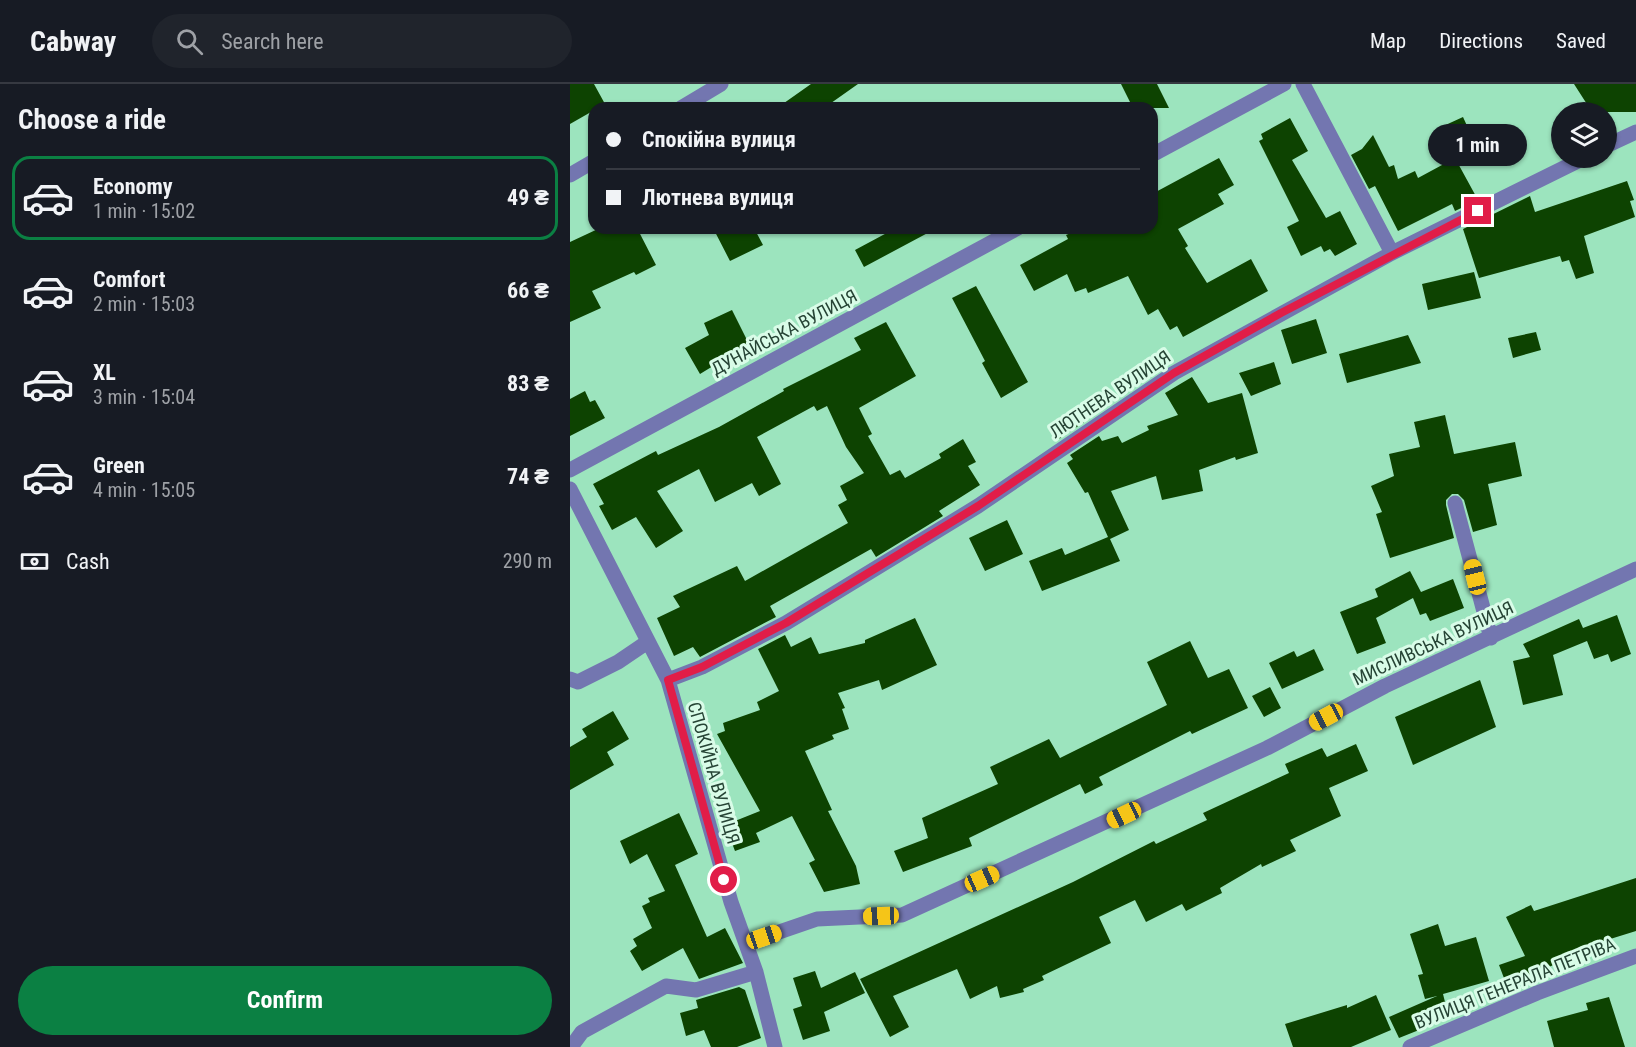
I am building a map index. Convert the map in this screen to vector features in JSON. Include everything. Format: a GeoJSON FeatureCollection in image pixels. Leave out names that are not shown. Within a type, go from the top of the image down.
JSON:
{"type":"FeatureCollection","features":[{"type":"Feature","properties":{"kind":"street"},"geometry":{"type":"LineString","coordinates":[[691,102],[721,84]]}},
{"type":"Feature","properties":{"kind":"street"},"geometry":{"type":"LineString","coordinates":[[1158,152],[1284,84]]}},
{"type":"Feature","properties":{"kind":"street"},"geometry":{"type":"LineString","coordinates":[[1303,84],[1392,253]]}},
{"type":"Feature","properties":{"kind":"street"},"geometry":{"type":"LineString","coordinates":[[1617,141],[1636,132]]}},
{"type":"Feature","properties":{"kind":"street"},"geometry":{"type":"LineString","coordinates":[[570,175],[588,164]]}},
{"type":"Feature","properties":{"kind":"street","name":"ЛЮТНЕВА ВУЛИЦЯ"},"geometry":{"type":"LineString","coordinates":[[668,680],[702,667],[786,623],[978,506],[1174,373],[1392,253],[1564,168]]}},
{"type":"Feature","properties":{"kind":"street","name":"ДУНАЙСЬКА ВУЛИЦЯ"},"geometry":{"type":"LineString","coordinates":[[570,470],[1006,234]]}},
{"type":"Feature","properties":{"kind":"street","name":"СПОКІЙНА ВУЛИЦЯ"},"geometry":{"type":"LineString","coordinates":[[570,489],[646,643],[668,680],[731,903],[747,943],[776,1047]]}},
{"type":"Feature","properties":{"kind":"street"},"geometry":{"type":"LineString","coordinates":[[1455,503],[1491,638]]}},
{"type":"Feature","properties":{"kind":"street","name":"МИСЛИВСЬКА ВУЛИЦЯ"},"geometry":{"type":"LineString","coordinates":[[747,943],[817,919],[902,915],[1256,753],[1385,686],[1636,569]]}},
{"type":"Feature","properties":{"kind":"street"},"geometry":{"type":"LineString","coordinates":[[573,684],[618,662],[646,643]]}},
{"type":"Feature","properties":{"kind":"street","name":"ВУЛИЦЯ ГЕНЕРАЛА ПЕТРІВА"},"geometry":{"type":"LineString","coordinates":[[1410,1047],[1537,993],[1636,956]]}},
{"type":"Feature","properties":{"kind":"street"},"geometry":{"type":"LineString","coordinates":[[571,1047],[582,1032],[666,986],[696,990],[756,972]]}},
{"type":"Feature","properties":{"kind":"building"},"geometry":{"type":"Polygon","coordinates":[[[570,84],[594,84],[604,102],[588,102],[588,114],[570,124],[570,84]]]}},
{"type":"Feature","properties":{"kind":"building"},"geometry":{"type":"Polygon","coordinates":[[[811,84],[858,84],[832,102],[786,102],[811,84]]]}},
{"type":"Feature","properties":{"kind":"building"},"geometry":{"type":"Polygon","coordinates":[[[1121,84],[1157,84],[1169,108],[1158,108],[1158,102],[1130,102],[1121,84]]]}},
{"type":"Feature","properties":{"kind":"building"},"geometry":{"type":"Polygon","coordinates":[[[1574,84],[1636,84],[1636,112],[1617,112],[1617,102],[1586,102],[1574,84]]]}},
{"type":"Feature","properties":{"kind":"building"},"geometry":{"type":"Polygon","coordinates":[[[1463,117],[1474,141],[1450,152],[1439,128],[1463,117]]]}},
{"type":"Feature","properties":{"kind":"building"},"geometry":{"type":"Polygon","coordinates":[[[1290,118],[1308,151],[1292,160],[1326,218],[1340,211],[1357,244],[1335,256],[1330,249],[1324,252],[1321,246],[1301,256],[1287,227],[1299,221],[1259,141],[1263,139],[1261,134],[1290,118]]]}},
{"type":"Feature","properties":{"kind":"building"},"geometry":{"type":"Polygon","coordinates":[[[1373,135],[1389,167],[1394,165],[1398,179],[1415,171],[1418,178],[1455,158],[1478,200],[1455,211],[1452,204],[1398,231],[1375,186],[1369,189],[1351,155],[1362,149],[1373,135]]]}},
{"type":"Feature","properties":{"kind":"building"},"geometry":{"type":"Polygon","coordinates":[[[1219,158],[1234,185],[1218,194],[1224,204],[1178,229],[1188,246],[1185,248],[1207,283],[1251,259],[1268,291],[1183,337],[1177,326],[1170,330],[1158,309],[1148,315],[1128,276],[1088,293],[1086,288],[1075,292],[1067,274],[1034,291],[1020,265],[1068,239],[1066,235],[1158,234],[1158,191],[1219,158]]]}},
{"type":"Feature","properties":{"kind":"building"},"geometry":{"type":"Polygon","coordinates":[[[1627,181],[1634,200],[1630,201],[1635,217],[1584,236],[1594,273],[1576,279],[1569,260],[1562,262],[1560,256],[1479,278],[1463,229],[1530,196],[1535,212],[1627,181]]]}},
{"type":"Feature","properties":{"kind":"building"},"geometry":{"type":"Polygon","coordinates":[[[588,234],[640,234],[656,265],[592,291],[601,308],[570,322],[570,242],[588,234]]]}},
{"type":"Feature","properties":{"kind":"building"},"geometry":{"type":"Polygon","coordinates":[[[716,234],[757,234],[763,245],[730,261],[716,234]]]}},
{"type":"Feature","properties":{"kind":"building"},"geometry":{"type":"Polygon","coordinates":[[[885,234],[926,234],[864,267],[855,250],[885,234]]]}},
{"type":"Feature","properties":{"kind":"building"},"geometry":{"type":"Polygon","coordinates":[[[1474,272],[1481,298],[1428,310],[1422,284],[1474,272]]]}},
{"type":"Feature","properties":{"kind":"building"},"geometry":{"type":"Polygon","coordinates":[[[976,286],[1028,382],[1001,398],[982,363],[985,361],[952,298],[976,286]]]}},
{"type":"Feature","properties":{"kind":"building"},"geometry":{"type":"Polygon","coordinates":[[[732,310],[749,344],[700,374],[685,348],[709,335],[704,323],[732,310]]]}},
{"type":"Feature","properties":{"kind":"building"},"geometry":{"type":"Polygon","coordinates":[[[1316,319],[1327,353],[1292,364],[1281,330],[1316,319]]]}},
{"type":"Feature","properties":{"kind":"building"},"geometry":{"type":"Polygon","coordinates":[[[886,322],[916,376],[859,408],[872,434],[868,436],[890,475],[900,470],[905,478],[941,458],[939,454],[963,439],[976,462],[968,466],[980,485],[939,511],[943,516],[876,557],[871,549],[770,606],[776,617],[700,657],[693,647],[674,656],[657,618],[680,607],[673,596],[737,566],[745,581],[848,523],[838,505],[847,500],[840,486],[864,473],[846,447],[827,406],[817,411],[814,406],[757,437],[781,484],[759,496],[752,483],[715,502],[699,469],[657,491],[683,531],[656,548],[636,517],[612,530],[599,506],[604,504],[593,484],[656,451],[658,455],[719,427],[784,391],[783,389],[861,350],[854,338],[886,322]]]}},
{"type":"Feature","properties":{"kind":"building"},"geometry":{"type":"Polygon","coordinates":[[[1536,332],[1541,350],[1513,358],[1508,338],[1536,332]]]}},
{"type":"Feature","properties":{"kind":"building"},"geometry":{"type":"Polygon","coordinates":[[[1408,335],[1421,363],[1347,383],[1339,354],[1408,335]]]}},
{"type":"Feature","properties":{"kind":"building"},"geometry":{"type":"Polygon","coordinates":[[[1274,362],[1281,384],[1251,396],[1239,373],[1274,362]]]}},
{"type":"Feature","properties":{"kind":"building"},"geometry":{"type":"Polygon","coordinates":[[[1192,377],[1208,403],[1242,393],[1258,453],[1236,460],[1235,457],[1199,470],[1203,491],[1162,500],[1156,476],[1111,491],[1129,530],[1110,539],[1120,561],[1042,591],[1029,561],[1062,548],[1065,555],[1108,537],[1088,492],[1085,493],[1067,463],[1073,459],[1070,455],[1099,436],[1102,441],[1118,436],[1122,443],[1149,430],[1147,426],[1178,415],[1165,393],[1192,377]]]}},
{"type":"Feature","properties":{"kind":"building"},"geometry":{"type":"Polygon","coordinates":[[[585,391],[590,402],[595,400],[605,418],[570,436],[570,399],[585,391]]]}},
{"type":"Feature","properties":{"kind":"building"},"geometry":{"type":"Polygon","coordinates":[[[1083,414],[1087,420],[1059,439],[1055,434],[1083,414]]]}},
{"type":"Feature","properties":{"kind":"building"},"geometry":{"type":"Polygon","coordinates":[[[1445,415],[1454,454],[1515,442],[1522,476],[1488,484],[1497,525],[1473,532],[1464,500],[1458,494],[1452,494],[1446,500],[1446,505],[1454,538],[1390,558],[1376,514],[1382,512],[1371,486],[1394,476],[1389,454],[1420,447],[1414,422],[1445,415]]]}},
{"type":"Feature","properties":{"kind":"building"},"geometry":{"type":"Polygon","coordinates":[[[1007,520],[1023,554],[985,571],[969,538],[1007,520]]]}},
{"type":"Feature","properties":{"kind":"building"},"geometry":{"type":"Polygon","coordinates":[[[1410,571],[1421,592],[1453,579],[1464,608],[1430,621],[1426,613],[1420,615],[1413,598],[1376,618],[1386,643],[1357,654],[1340,612],[1378,597],[1375,589],[1410,571]]]}},
{"type":"Feature","properties":{"kind":"building"},"geometry":{"type":"Polygon","coordinates":[[[1617,615],[1631,654],[1611,662],[1608,654],[1594,659],[1587,641],[1553,655],[1563,695],[1523,705],[1513,661],[1530,657],[1523,644],[1579,619],[1583,628],[1617,615]]]}},
{"type":"Feature","properties":{"kind":"building"},"geometry":{"type":"Polygon","coordinates":[[[915,618],[937,665],[882,690],[879,680],[838,693],[845,708],[842,709],[849,729],[832,735],[834,739],[805,751],[832,810],[828,811],[856,866],[860,884],[824,892],[809,863],[815,860],[792,816],[756,833],[760,842],[735,851],[725,825],[760,811],[717,734],[725,731],[723,723],[760,710],[757,702],[779,691],[758,649],[785,635],[791,647],[811,637],[819,654],[865,643],[865,640],[915,618]]]}},
{"type":"Feature","properties":{"kind":"building"},"geometry":{"type":"Polygon","coordinates":[[[1190,641],[1208,678],[1229,669],[1248,708],[1192,734],[1190,731],[1099,777],[1103,785],[1085,794],[1080,784],[969,838],[972,846],[903,872],[894,851],[928,838],[922,818],[998,784],[990,767],[1049,739],[1060,758],[1167,705],[1147,662],[1190,641]]]}},
{"type":"Feature","properties":{"kind":"building"},"geometry":{"type":"Polygon","coordinates":[[[1314,649],[1324,670],[1282,689],[1269,663],[1294,651],[1297,657],[1314,649]]]}},
{"type":"Feature","properties":{"kind":"building"},"geometry":{"type":"Polygon","coordinates":[[[1480,680],[1496,727],[1413,765],[1395,717],[1480,680]]]}},
{"type":"Feature","properties":{"kind":"building"},"geometry":{"type":"Polygon","coordinates":[[[1270,687],[1281,708],[1264,717],[1252,696],[1270,687]]]}},
{"type":"Feature","properties":{"kind":"building"},"geometry":{"type":"Polygon","coordinates":[[[613,711],[629,739],[607,752],[614,765],[570,790],[570,747],[587,737],[582,729],[613,711]]]}},
{"type":"Feature","properties":{"kind":"building"},"geometry":{"type":"Polygon","coordinates":[[[1356,744],[1368,771],[1329,788],[1341,816],[1290,840],[1296,851],[1262,867],[1261,864],[1220,888],[1222,893],[1186,911],[1182,904],[1146,922],[1135,900],[1099,917],[1111,943],[1042,976],[1044,980],[1023,989],[1024,992],[1000,998],[997,986],[970,999],[957,969],[893,996],[909,1027],[890,1037],[860,979],[1073,882],[1154,841],[1156,844],[1207,820],[1203,813],[1289,773],[1285,764],[1322,748],[1327,757],[1356,744]]]}},
{"type":"Feature","properties":{"kind":"building"},"geometry":{"type":"Polygon","coordinates":[[[679,813],[698,854],[675,865],[707,937],[725,928],[743,963],[699,979],[683,948],[642,971],[630,951],[637,946],[633,939],[652,928],[642,906],[650,902],[648,898],[665,891],[647,854],[630,864],[620,841],[679,813]]]}},
{"type":"Feature","properties":{"kind":"building"},"geometry":{"type":"Polygon","coordinates":[[[1636,878],[1636,931],[1578,949],[1580,953],[1507,986],[1499,965],[1525,956],[1506,917],[1531,905],[1534,911],[1636,878]]]}},
{"type":"Feature","properties":{"kind":"building"},"geometry":{"type":"Polygon","coordinates":[[[1438,924],[1445,946],[1476,937],[1489,981],[1443,994],[1449,1018],[1399,1038],[1389,1017],[1437,996],[1425,999],[1418,975],[1423,974],[1410,934],[1438,924]]]}},
{"type":"Feature","properties":{"kind":"building"},"geometry":{"type":"Polygon","coordinates":[[[815,971],[821,988],[855,972],[865,993],[824,1012],[830,1031],[803,1040],[793,1009],[802,1006],[793,978],[815,971]]]}},
{"type":"Feature","properties":{"kind":"building"},"geometry":{"type":"Polygon","coordinates":[[[739,987],[745,990],[761,1038],[737,1047],[711,1047],[704,1030],[686,1036],[680,1013],[698,1008],[696,1000],[739,987]]]}},
{"type":"Feature","properties":{"kind":"building"},"geometry":{"type":"Polygon","coordinates":[[[1376,995],[1391,1030],[1351,1047],[1293,1047],[1285,1024],[1347,1005],[1347,1008],[1376,995]]]}},
{"type":"Feature","properties":{"kind":"building"},"geometry":{"type":"Polygon","coordinates":[[[1609,997],[1625,1047],[1554,1047],[1547,1021],[1588,1010],[1586,1003],[1609,997]]]}},
{"type":"Feature","properties":{"kind":"route"},"geometry":{"type":"LineString","coordinates":[[724,880],[668,680],[702,667],[786,623],[978,506],[1174,373],[1392,253],[1478,211]]}}]}
